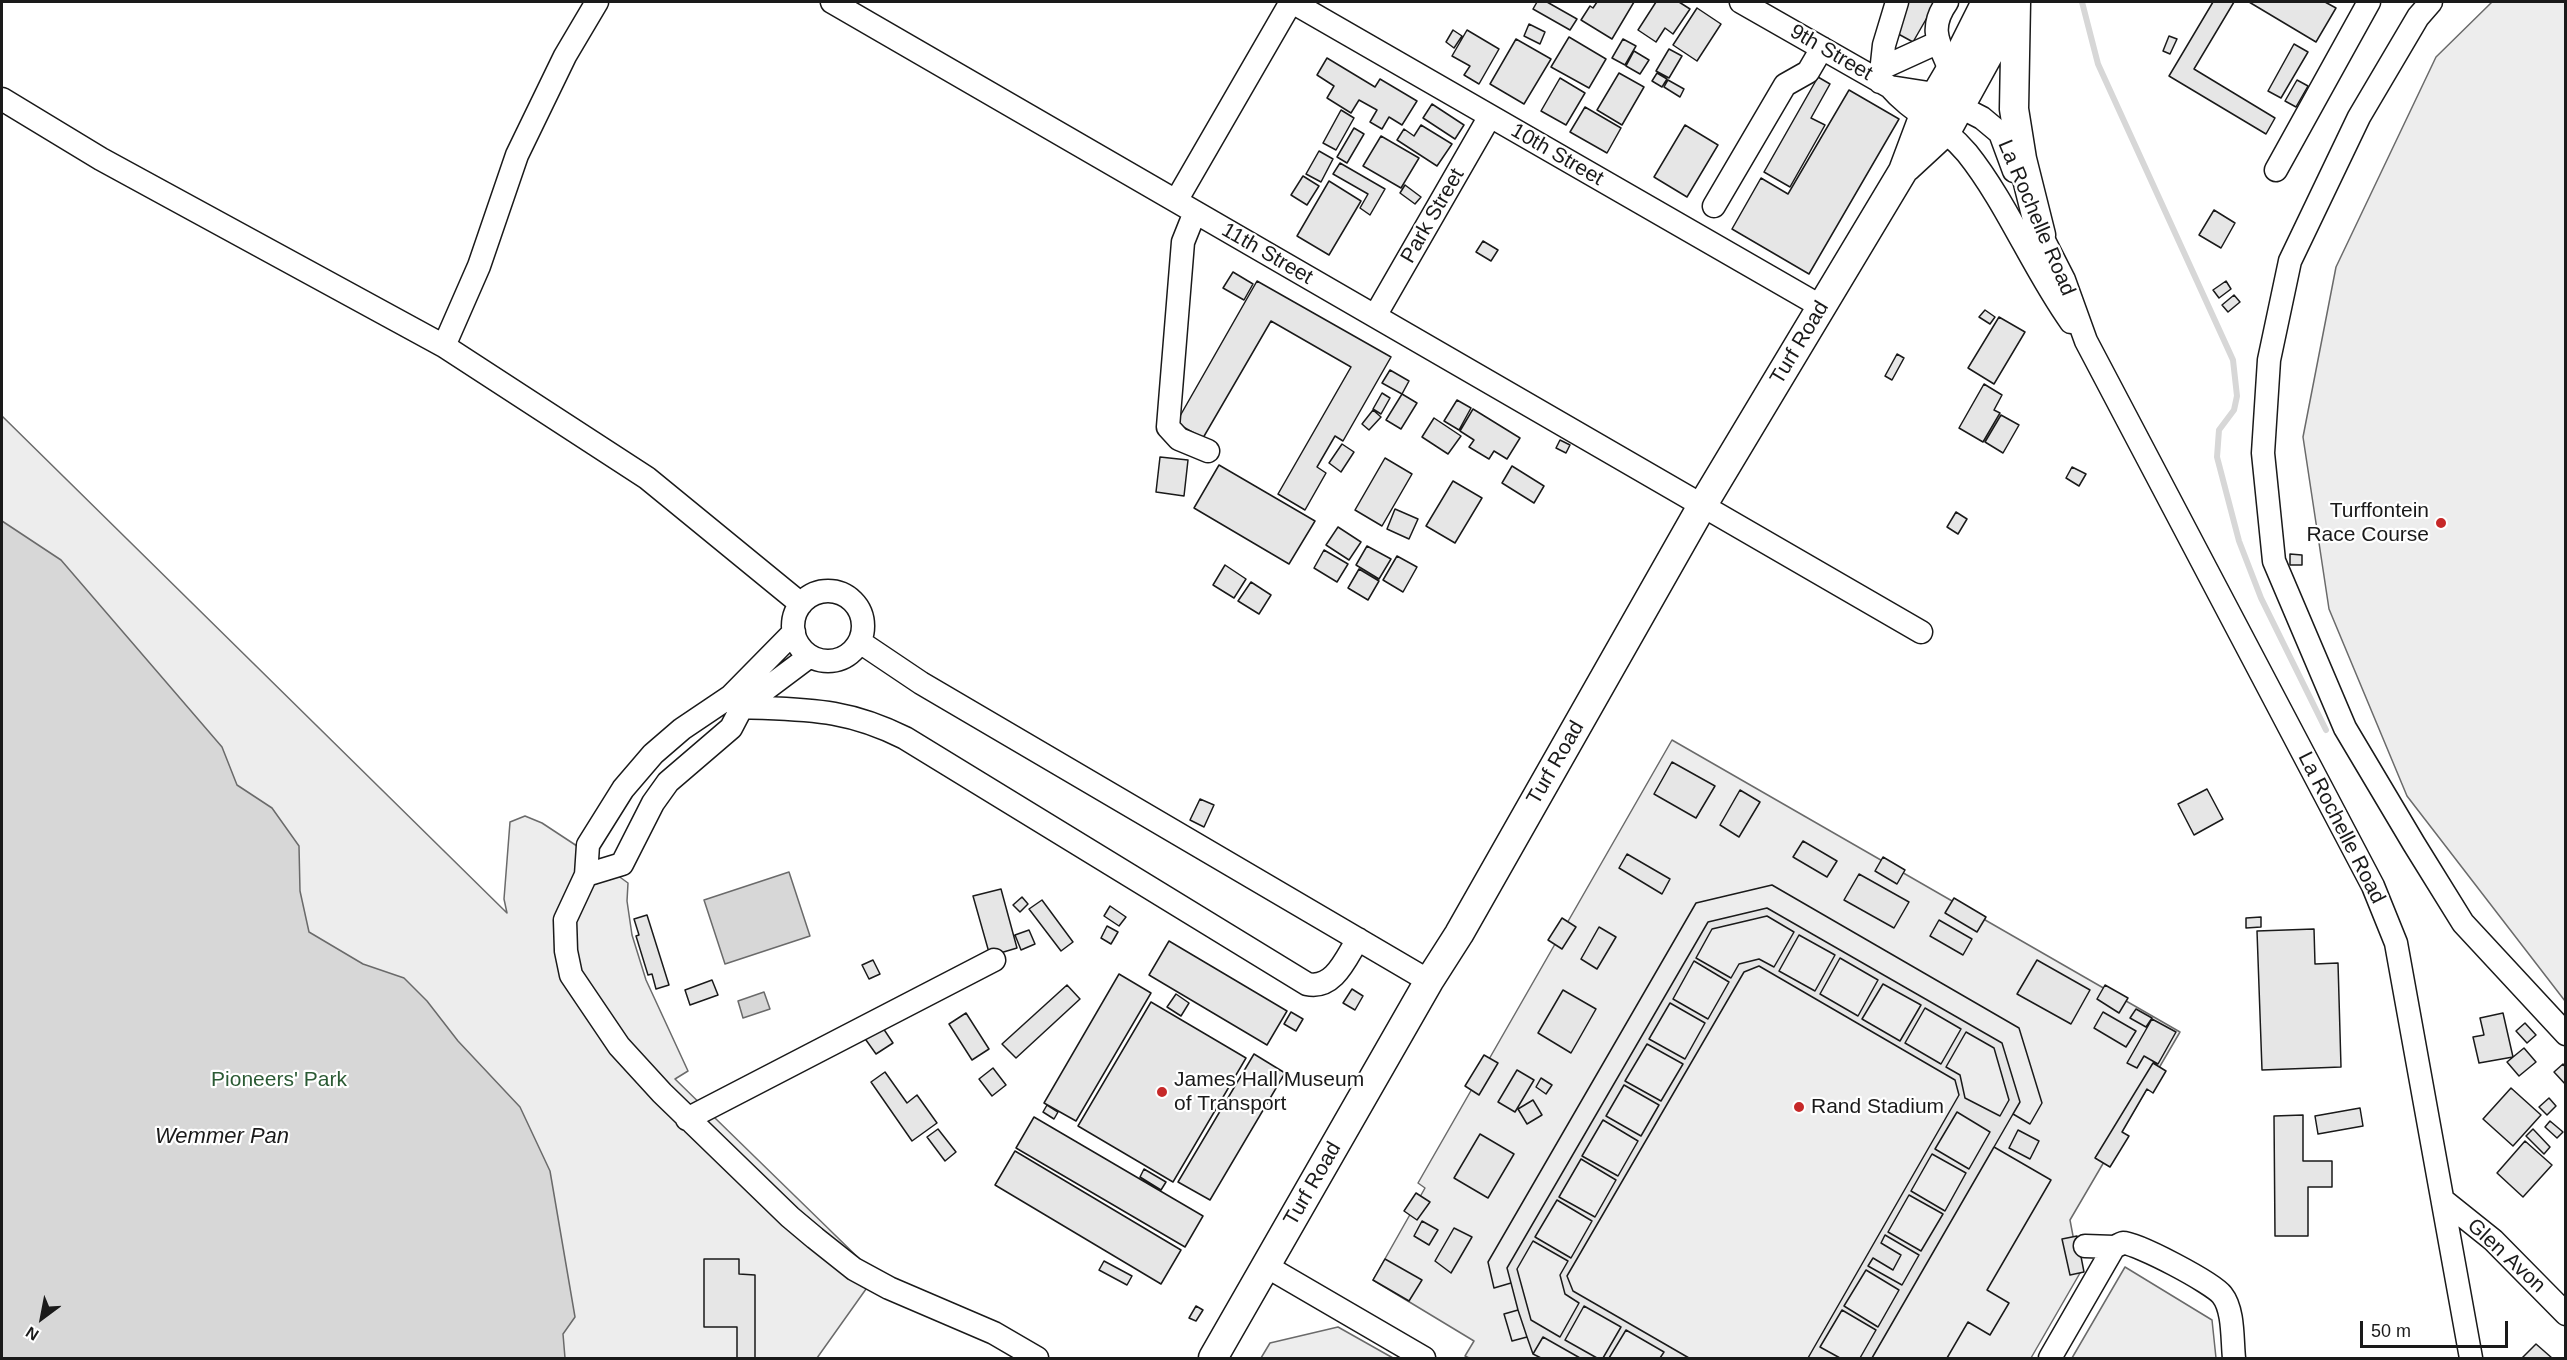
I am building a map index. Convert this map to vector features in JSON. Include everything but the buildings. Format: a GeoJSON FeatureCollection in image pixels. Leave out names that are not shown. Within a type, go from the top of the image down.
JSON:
{"type":"FeatureCollection","features":[{"type":"Feature","properties":{"kind":"main road","name":"Turf Road"},"geometry":{"type":"LineString","coordinates":[[1941,111],[1950,70],[1986,2]]}},
{"type":"Feature","properties":{"kind":"main road","name":"Turf Road"},"geometry":{"type":"LineString","coordinates":[[1213,1359],[1429,981],[1459,934],[1702,506],[1903,171],[1941,111],[1995,41],[2014,2]]}},
{"type":"Feature","properties":{"kind":"main road"},"geometry":{"type":"LineString","coordinates":[[2014,2],[2015,120],[2041,235]]}},
{"type":"Feature","properties":{"kind":"street"},"geometry":{"type":"LineString","coordinates":[[444,346],[479,266],[516,155],[565,56],[597,2]]}},
{"type":"Feature","properties":{"kind":"street","name":"11th Street"},"geometry":{"type":"LineString","coordinates":[[832,2],[1921,632]]}},
{"type":"Feature","properties":{"kind":"street"},"geometry":{"type":"LineString","coordinates":[[1176,201],[1291,2]]}},
{"type":"Feature","properties":{"kind":"street","name":"10th Street"},"geometry":{"type":"LineString","coordinates":[[1291,2],[1822,308]]}},
{"type":"Feature","properties":{"kind":"street","name":"9th Street"},"geometry":{"type":"LineString","coordinates":[[1741,2],[1822,48],[1884,79],[1899,98],[1941,111]]}},
{"type":"Feature","properties":{"kind":"street"},"geometry":{"type":"LineString","coordinates":[[1884,79],[1884,45],[1897,2]]}},
{"type":"Feature","properties":{"kind":"street"},"geometry":{"type":"LineString","coordinates":[[1947,2],[1940,11],[1935,33],[1950,70]]}},
{"type":"Feature","properties":{"kind":"street"},"geometry":{"type":"LineString","coordinates":[[2276,170],[2369,2]]}},
{"type":"Feature","properties":{"kind":"street"},"geometry":{"type":"LineString","coordinates":[[2431,2],[2418,16],[2359,117],[2290,261],[2269,360],[2263,453],[2274,561],[2345,728],[2414,844],[2463,923],[2565,1034]]}},
{"type":"Feature","properties":{"kind":"street"},"geometry":{"type":"LineString","coordinates":[[1884,79],[1939,42]]}},
{"type":"Feature","properties":{"kind":"street"},"geometry":{"type":"LineString","coordinates":[[1714,206],[1785,85],[1808,72],[1822,48]]}},
{"type":"Feature","properties":{"kind":"street"},"geometry":{"type":"LineString","coordinates":[[2,99],[101,159],[444,346],[648,478],[801,604]]}},
{"type":"Feature","properties":{"kind":"street","name":"La Rochelle Road"},"geometry":{"type":"LineString","coordinates":[[1941,111],[1991,123],[2000,133],[2020,188],[2064,280],[2086,342],[2373,886],[2396,943],[2471,1359]]}},
{"type":"Feature","properties":{"kind":"street","name":"La Rochelle Road"},"geometry":{"type":"LineString","coordinates":[[1941,111],[2053,297],[2086,342]]}},
{"type":"Feature","properties":{"kind":"street","name":"Park Street"},"geometry":{"type":"LineString","coordinates":[[1375,316],[1490,116]]}},
{"type":"Feature","properties":{"kind":"street"},"geometry":{"type":"LineString","coordinates":[[1195,212],[1183,242],[1168,427],[1179,438],[1208,451]]}},
{"type":"Feature","properties":{"kind":"street"},"geometry":{"type":"LineString","coordinates":[[837,592],[846,596],[860,611],[863,621],[860,642],[854,650],[838,660],[829,662],[810,656],[797,642],[794,632],[796,612],[801,604],[817,593],[837,592]]}},
{"type":"Feature","properties":{"kind":"street"},"geometry":{"type":"LineString","coordinates":[[586,875],[622,864],[652,803],[668,782],[731,728],[737,701],[794,632]]}},
{"type":"Feature","properties":{"kind":"street"},"geometry":{"type":"LineString","coordinates":[[860,642],[940,694],[1429,981]]}},
{"type":"Feature","properties":{"kind":"street"},"geometry":{"type":"LineString","coordinates":[[810,656],[665,743],[635,773],[588,845],[586,875],[565,920],[566,951],[571,975],[619,1046],[687,1119],[790,1217],[854,1269],[889,1288],[994,1333],[1037,1359]]}},
{"type":"Feature","properties":{"kind":"street"},"geometry":{"type":"LineString","coordinates":[[737,701],[819,710],[855,717],[887,729],[976,780],[1307,984],[1316,986],[1325,984],[1340,967],[1358,939]]}},
{"type":"Feature","properties":{"kind":"street"},"geometry":{"type":"LineString","coordinates":[[687,1119],[994,960]]}},
{"type":"Feature","properties":{"kind":"street","name":"Glen Avon"},"geometry":{"type":"LineString","coordinates":[[2443,1200],[2493,1240],[2565,1314]]}},
{"type":"Feature","properties":{"kind":"street"},"geometry":{"type":"LineString","coordinates":[[2085,1245],[2115,1247],[2123,1244],[2141,1249],[2189,1272],[2223,1295],[2229,1313],[2234,1359]]}},
{"type":"Feature","properties":{"kind":"street"},"geometry":{"type":"LineString","coordinates":[[2050,1359],[2115,1247]]}},
{"type":"Feature","properties":{"kind":"street"},"geometry":{"type":"LineString","coordinates":[[1266,1266],[1424,1359]]}},
{"type":"Feature","properties":{"kind":"shaded area","name":"Turffontein Race Course"},"geometry":{"type":"Polygon","coordinates":[[[2492,2],[2565,2],[2565,1001],[2407,796],[2329,609],[2303,437],[2336,267],[2436,57],[2492,2]]]}},
{"type":"Feature","properties":{"kind":"shaded area","name":"Wemmer Pan"},"geometry":{"type":"Polygon","coordinates":[[[2,416],[507,913],[504,899],[510,822],[525,816],[542,823],[628,883],[627,901],[632,935],[646,980],[688,1071],[675,1079],[876,1275],[817,1358],[2,1358],[2,416]]]}},
{"type":"Feature","properties":{"kind":"shaded area","name":"Rand Stadium"},"geometry":{"type":"Polygon","coordinates":[[[1672,740],[2180,1032],[2070,1220],[2080,1273],[2031,1358],[1469,1358],[1465,1356],[1474,1341],[1373,1280],[1425,1188],[1418,1183],[1672,740]]]}},
{"type":"Feature","properties":{"kind":"shaded area"},"geometry":{"type":"Polygon","coordinates":[[[2125,1267],[2212,1320],[2216,1358],[2072,1358],[2125,1267]]]}},
{"type":"Feature","properties":{"kind":"shaded area"},"geometry":{"type":"Polygon","coordinates":[[[1338,1327],[1393,1358],[1261,1358],[1270,1343],[1338,1327]]]}},
{"type":"Feature","properties":{"kind":"water","name":"Wemmer Pan"},"geometry":{"type":"Polygon","coordinates":[[[2,521],[61,560],[222,747],[237,785],[272,808],[299,846],[300,891],[309,932],[363,964],[404,978],[427,1001],[458,1041],[520,1107],[550,1171],[575,1317],[563,1334],[565,1358],[2,1358],[2,521]]]}},
{"type":"Feature","properties":{"kind":"water"},"geometry":{"type":"Polygon","coordinates":[[[789,872],[810,936],[725,964],[704,900],[789,872]]]}},
{"type":"Feature","properties":{"kind":"water"},"geometry":{"type":"Polygon","coordinates":[[[764,992],[770,1009],[743,1018],[738,1001],[764,992]]]}},
{"type":"Feature","properties":{"kind":"waterway"},"geometry":{"type":"LineString","coordinates":[[2082,2],[2098,64],[2233,360],[2237,396],[2234,410],[2219,430],[2217,457],[2239,541],[2261,598],[2326,730]]}},
{"type":"Feature","properties":{"kind":"place","name":"Turffontein Race Course"},"geometry":{"type":"Point","coordinates":[2441,523]}},
{"type":"Feature","properties":{"kind":"place","name":"James Hall Museum of Transport"},"geometry":{"type":"Point","coordinates":[1162,1092]}},
{"type":"Feature","properties":{"kind":"place","name":"Rand Stadium"},"geometry":{"type":"Point","coordinates":[1799,1107]}},
{"type":"Feature","properties":{"kind":"park label","name":"Pioneers' Park"},"geometry":{"type":"Point","coordinates":[279,1080]}}]}
